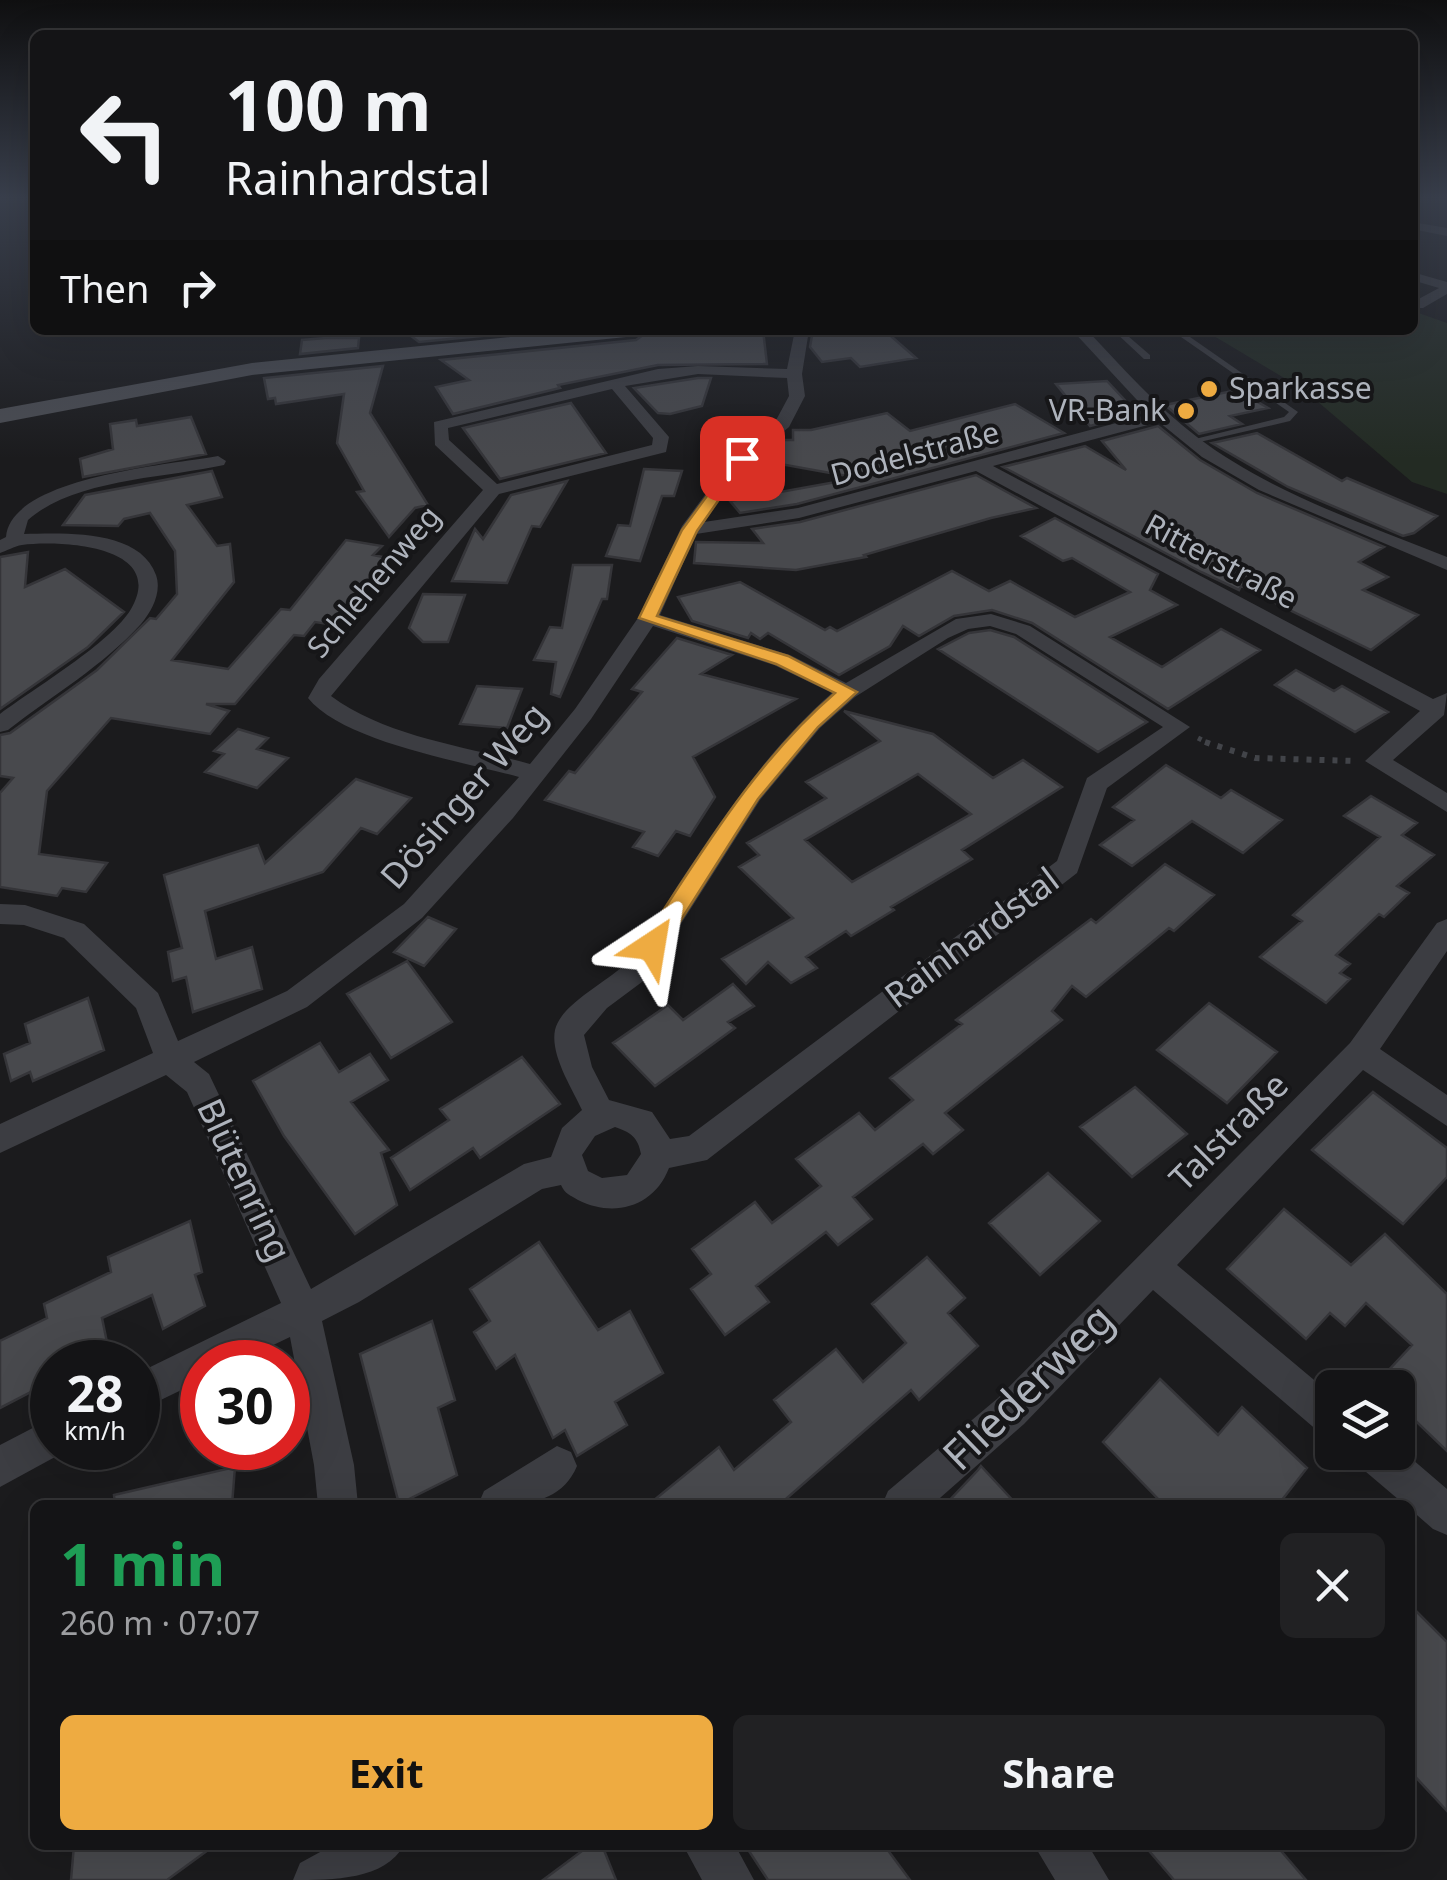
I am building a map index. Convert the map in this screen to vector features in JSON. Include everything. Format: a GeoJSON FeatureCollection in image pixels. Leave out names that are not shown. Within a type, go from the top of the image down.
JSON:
{"type":"FeatureCollection","features":[{"type":"Feature","properties":{"kind":"main road"},"geometry":{"type":"LineString","coordinates":[[0,416],[252,369],[587,335]]}},
{"type":"Feature","properties":{"kind":"street"},"geometry":{"type":"LineString","coordinates":[[1418,304],[1447,288]]}},
{"type":"Feature","properties":{"kind":"street","name":"Dösinger Weg"},"geometry":{"type":"LineString","coordinates":[[0,1139],[297,999],[413,911],[583,714],[648,618],[689,530],[742,458],[781,427],[797,396],[794,374],[801,335]]}},
{"type":"Feature","properties":{"kind":"street"},"geometry":{"type":"LineString","coordinates":[[1084,335],[1162,416],[1194,442],[1315,510],[1447,564]]}},
{"type":"Feature","properties":{"kind":"street"},"geometry":{"type":"LineString","coordinates":[[615,384],[662,438],[660,448],[493,490],[441,441],[440,425],[615,384],[698,370],[794,374]]}},
{"type":"Feature","properties":{"kind":"street","name":"Dodelstraße"},"geometry":{"type":"LineString","coordinates":[[689,530],[799,513],[1162,416]]}},
{"type":"Feature","properties":{"kind":"street"},"geometry":{"type":"LineString","coordinates":[[0,725],[115,636],[142,609],[149,583],[138,558],[106,543],[7,544],[22,514],[43,500],[82,488],[218,461]]}},
{"type":"Feature","properties":{"kind":"street","name":"Ritterstraße"},"geometry":{"type":"LineString","coordinates":[[978,465],[1441,704]]}},
{"type":"Feature","properties":{"kind":"street","name":"Schlehenweg"},"geometry":{"type":"LineString","coordinates":[[493,490],[327,684],[320,698],[331,710],[370,726],[535,773]]}},
{"type":"Feature","properties":{"kind":"street"},"geometry":{"type":"LineString","coordinates":[[648,618],[782,660],[848,692]]}},
{"type":"Feature","properties":{"kind":"street"},"geometry":{"type":"LineString","coordinates":[[601,1115],[576,1068],[569,1032],[598,1000],[636,971],[750,794],[812,723],[848,692],[941,634],[963,623],[991,620],[1023,630],[1179,727]]}},
{"type":"Feature","properties":{"kind":"street"},"geometry":{"type":"LineString","coordinates":[[1441,704],[1377,761],[1447,804]]}},
{"type":"Feature","properties":{"kind":"street","name":"Rainhardstal"},"geometry":{"type":"LineString","coordinates":[[658,1154],[696,1150],[1068,866],[1096,784],[1179,727]]}},
{"type":"Feature","properties":{"kind":"street"},"geometry":{"type":"LineString","coordinates":[[0,914],[25,914],[74,931],[148,1001],[171,1061]]}},
{"type":"Feature","properties":{"kind":"street","name":"Talstraße"},"geometry":{"type":"LineString","coordinates":[[1150,1265],[1360,1052],[1447,930]]}},
{"type":"Feature","properties":{"kind":"street"},"geometry":{"type":"LineString","coordinates":[[1360,1052],[1447,1112]]}},
{"type":"Feature","properties":{"kind":"street","name":"Blütenring"},"geometry":{"type":"LineString","coordinates":[[171,1061],[198,1083],[302,1309],[338,1500]]}},
{"type":"Feature","properties":{"kind":"street"},"geometry":{"type":"LineString","coordinates":[[615,1113],[642,1120],[657,1142],[658,1154],[646,1181],[618,1196],[586,1190],[575,1182],[566,1155],[577,1130],[601,1115],[615,1113]]}},
{"type":"Feature","properties":{"kind":"street"},"geometry":{"type":"LineString","coordinates":[[160,1381],[347,1290],[536,1175],[568,1169]]}},
{"type":"Feature","properties":{"kind":"street"},"geometry":{"type":"LineString","coordinates":[[1150,1265],[1315,1404]]}},
{"type":"Feature","properties":{"kind":"street","name":"Fliederweg"},"geometry":{"type":"LineString","coordinates":[[908,1500],[1011,1411],[1150,1265]]}},
{"type":"Feature","properties":{"kind":"street"},"geometry":{"type":"LineString","coordinates":[[0,1467],[30,1450]]}},
{"type":"Feature","properties":{"kind":"street"},"geometry":{"type":"LineString","coordinates":[[506,1500],[557,1466]]}},
{"type":"Feature","properties":{"kind":"street"},"geometry":{"type":"LineString","coordinates":[[1394,1470],[1447,1515]]}},
{"type":"Feature","properties":{"kind":"street"},"geometry":{"type":"LineString","coordinates":[[710,1850],[730,1880]]}},
{"type":"Feature","properties":{"kind":"street"},"geometry":{"type":"LineString","coordinates":[[1062,1850],[1085,1880]]}},
{"type":"Feature","properties":{"kind":"street"},"geometry":{"type":"LineString","coordinates":[[317,1880],[366,1857]]}},
{"type":"Feature","properties":{"kind":"lane"},"geometry":{"type":"LineString","coordinates":[[1123,335],[1148,357]]}},
{"type":"Feature","properties":{"kind":"lane"},"geometry":{"type":"LineString","coordinates":[[1182,335],[1294,412],[1287,420],[1194,442]]}},
{"type":"Feature","properties":{"kind":"path"},"geometry":{"type":"LineString","coordinates":[[1179,727],[1221,751],[1270,761],[1377,761]]}},
{"type":"Feature","properties":{"kind":"shaded area"},"geometry":{"type":"Polygon","coordinates":[[[1418,313],[1447,323],[1447,494],[1412,482],[1304,390],[1212,335],[1418,335],[1418,313]]]}},
{"type":"Feature","properties":{"kind":"building"},"geometry":{"type":"Polygon","coordinates":[[[410,335],[491,335],[419,342],[410,335]]]}},
{"type":"Feature","properties":{"kind":"building"},"geometry":{"type":"Polygon","coordinates":[[[643,335],[764,335],[767,364],[658,365],[558,385],[560,388],[453,414],[436,387],[469,380],[441,360],[636,340],[643,335]]]}},
{"type":"Feature","properties":{"kind":"building"},"geometry":{"type":"Polygon","coordinates":[[[812,335],[890,335],[916,358],[860,367],[851,358],[822,362],[810,347],[812,335]]]}},
{"type":"Feature","properties":{"kind":"building"},"geometry":{"type":"Polygon","coordinates":[[[359,338],[358,348],[300,354],[302,340],[359,338]]]}},
{"type":"Feature","properties":{"kind":"building"},"geometry":{"type":"Polygon","coordinates":[[[383,366],[370,413],[428,505],[415,508],[389,537],[357,492],[364,491],[337,443],[344,394],[276,404],[275,398],[268,399],[264,378],[383,366]]]}},
{"type":"Feature","properties":{"kind":"building"},"geometry":{"type":"Polygon","coordinates":[[[711,378],[702,406],[670,414],[658,413],[634,388],[711,378]]]}},
{"type":"Feature","properties":{"kind":"building"},"geometry":{"type":"Polygon","coordinates":[[[1107,381],[1136,412],[1143,412],[1090,426],[1056,384],[1107,381]]]}},
{"type":"Feature","properties":{"kind":"building"},"geometry":{"type":"Polygon","coordinates":[[[1237,390],[1268,408],[1230,416],[1242,424],[1199,434],[1165,405],[1237,390]]]}},
{"type":"Feature","properties":{"kind":"building"},"geometry":{"type":"Polygon","coordinates":[[[571,403],[606,453],[500,479],[463,428],[571,403]]]}},
{"type":"Feature","properties":{"kind":"building"},"geometry":{"type":"Polygon","coordinates":[[[1015,404],[1064,433],[797,504],[740,513],[730,501],[858,478],[780,464],[780,440],[793,440],[793,430],[811,430],[887,413],[910,431],[1015,404]]]}},
{"type":"Feature","properties":{"kind":"building"},"geometry":{"type":"Polygon","coordinates":[[[191,417],[206,454],[83,477],[80,459],[113,449],[110,424],[136,420],[137,426],[191,417]]]}},
{"type":"Feature","properties":{"kind":"building"},"geometry":{"type":"Polygon","coordinates":[[[1158,426],[1200,460],[1257,493],[1384,547],[1359,562],[1388,577],[1363,590],[1418,615],[1371,650],[1241,586],[1239,590],[1201,572],[1003,467],[1085,446],[1126,470],[1102,441],[1158,426]]]}},
{"type":"Feature","properties":{"kind":"building"},"geometry":{"type":"Polygon","coordinates":[[[1257,433],[1342,481],[1347,478],[1437,516],[1403,536],[1288,487],[1212,443],[1257,433]]]}},
{"type":"Feature","properties":{"kind":"building"},"geometry":{"type":"Polygon","coordinates":[[[644,469],[682,471],[674,496],[662,496],[640,561],[606,556],[618,525],[630,526],[644,469]]]}},
{"type":"Feature","properties":{"kind":"building"},"geometry":{"type":"Polygon","coordinates":[[[212,471],[222,497],[187,505],[217,546],[230,544],[234,582],[172,660],[228,669],[281,609],[290,610],[346,540],[382,546],[373,555],[388,558],[335,625],[315,622],[304,636],[294,635],[235,704],[206,704],[229,711],[210,734],[111,718],[47,791],[39,854],[107,863],[86,892],[62,888],[57,896],[0,887],[0,793],[13,778],[0,776],[0,735],[10,733],[97,670],[150,618],[156,619],[177,594],[175,551],[150,513],[124,519],[118,526],[63,525],[85,495],[212,471]]]}},
{"type":"Feature","properties":{"kind":"building"},"geometry":{"type":"Polygon","coordinates":[[[976,475],[1036,508],[866,557],[796,570],[694,563],[696,542],[763,543],[752,529],[800,522],[976,475]]]}},
{"type":"Feature","properties":{"kind":"building"},"geometry":{"type":"Polygon","coordinates":[[[567,481],[540,527],[532,526],[507,583],[452,581],[475,529],[483,539],[511,495],[567,481]]]}},
{"type":"Feature","properties":{"kind":"building"},"geometry":{"type":"Polygon","coordinates":[[[1055,518],[1158,574],[1150,590],[1177,605],[1110,637],[1162,667],[1221,629],[1260,650],[1168,709],[1032,623],[992,610],[954,616],[919,636],[903,626],[890,646],[839,675],[768,633],[760,639],[751,633],[748,638],[692,621],[678,597],[740,582],[825,630],[830,627],[837,631],[952,571],[989,591],[1010,581],[1075,617],[1130,592],[1072,558],[1063,561],[1021,536],[1055,518]]]}},
{"type":"Feature","properties":{"kind":"building"},"geometry":{"type":"Polygon","coordinates":[[[28,552],[25,587],[65,569],[124,612],[88,647],[0,709],[0,557],[28,552]]]}},
{"type":"Feature","properties":{"kind":"building"},"geometry":{"type":"Polygon","coordinates":[[[573,565],[612,565],[607,599],[602,599],[560,697],[551,694],[556,662],[534,660],[550,627],[562,628],[573,565]]]}},
{"type":"Feature","properties":{"kind":"building"},"geometry":{"type":"Polygon","coordinates":[[[423,594],[465,595],[448,642],[423,642],[409,628],[423,594]]]}},
{"type":"Feature","properties":{"kind":"building"},"geometry":{"type":"Polygon","coordinates":[[[990,630],[1014,637],[1147,722],[1098,752],[938,649],[969,633],[990,630]]]}},
{"type":"Feature","properties":{"kind":"building"},"geometry":{"type":"Polygon","coordinates":[[[677,638],[732,655],[701,674],[796,699],[693,757],[715,797],[690,836],[676,831],[658,856],[633,847],[644,832],[545,800],[569,771],[575,773],[642,692],[632,689],[677,638]]]}},
{"type":"Feature","properties":{"kind":"building"},"geometry":{"type":"Polygon","coordinates":[[[1296,670],[1334,691],[1342,686],[1388,712],[1355,732],[1275,685],[1296,670]]]}},
{"type":"Feature","properties":{"kind":"building"},"geometry":{"type":"Polygon","coordinates":[[[477,686],[522,689],[507,728],[460,724],[477,686]]]}},
{"type":"Feature","properties":{"kind":"building"},"geometry":{"type":"Polygon","coordinates":[[[844,711],[933,734],[993,778],[1023,760],[1062,787],[962,850],[972,859],[851,936],[846,931],[806,957],[817,968],[791,983],[768,962],[746,984],[722,959],[793,918],[739,867],[759,855],[747,843],[826,798],[806,782],[880,741],[844,711]],[[918,774],[805,840],[852,882],[971,814],[918,774]]]}},
{"type":"Feature","properties":{"kind":"building"},"geometry":{"type":"Polygon","coordinates":[[[238,729],[268,738],[257,749],[288,758],[257,788],[205,772],[224,754],[214,751],[238,729]]]}},
{"type":"Feature","properties":{"kind":"building"},"geometry":{"type":"Polygon","coordinates":[[[1166,765],[1221,798],[1231,790],[1282,820],[1243,853],[1192,821],[1132,866],[1100,845],[1134,820],[1113,807],[1166,765]]]}},
{"type":"Feature","properties":{"kind":"building"},"geometry":{"type":"Polygon","coordinates":[[[356,779],[411,798],[377,834],[361,828],[323,872],[205,911],[216,959],[252,947],[262,989],[193,1012],[186,977],[173,981],[168,952],[182,948],[164,875],[258,845],[265,863],[356,779]]]}},
{"type":"Feature","properties":{"kind":"building"},"geometry":{"type":"Polygon","coordinates":[[[1371,796],[1417,823],[1402,835],[1434,855],[1397,886],[1409,893],[1384,917],[1379,914],[1336,955],[1350,964],[1340,973],[1350,979],[1326,1003],[1260,957],[1302,921],[1293,915],[1380,837],[1344,816],[1371,796]]]}},
{"type":"Feature","properties":{"kind":"building"},"geometry":{"type":"Polygon","coordinates":[[[1165,864],[1214,895],[1174,931],[1169,928],[1086,997],[1072,986],[1052,1011],[1062,1020],[945,1113],[963,1130],[933,1154],[923,1144],[853,1197],[872,1219],[838,1245],[826,1232],[756,1286],[769,1302],[725,1335],[691,1289],[711,1274],[692,1249],[755,1202],[772,1223],[821,1186],[796,1159],[859,1113],[875,1130],[913,1100],[890,1078],[962,1024],[956,1020],[1091,919],[1096,923],[1165,864]]]}},
{"type":"Feature","properties":{"kind":"building"},"geometry":{"type":"Polygon","coordinates":[[[428,917],[456,929],[424,966],[394,952],[428,917]]]}},
{"type":"Feature","properties":{"kind":"building"},"geometry":{"type":"Polygon","coordinates":[[[407,961],[452,1022],[391,1058],[347,994],[407,961]]]}},
{"type":"Feature","properties":{"kind":"building"},"geometry":{"type":"Polygon","coordinates":[[[733,984],[754,1006],[728,1022],[735,1028],[655,1086],[613,1043],[668,1005],[683,1020],[733,984]]]}},
{"type":"Feature","properties":{"kind":"building"},"geometry":{"type":"Polygon","coordinates":[[[88,998],[104,1050],[33,1081],[30,1072],[11,1081],[4,1054],[30,1043],[25,1024],[88,998]]]}},
{"type":"Feature","properties":{"kind":"building"},"geometry":{"type":"Polygon","coordinates":[[[1209,1003],[1277,1052],[1227,1103],[1157,1050],[1209,1003]]]}},
{"type":"Feature","properties":{"kind":"building"},"geometry":{"type":"Polygon","coordinates":[[[320,1043],[339,1072],[370,1054],[388,1080],[351,1102],[389,1150],[381,1153],[397,1205],[355,1234],[284,1136],[253,1081],[320,1043]]]}},
{"type":"Feature","properties":{"kind":"building"},"geometry":{"type":"Polygon","coordinates":[[[522,1057],[560,1104],[480,1158],[473,1148],[410,1190],[391,1158],[449,1120],[440,1109],[522,1057]]]}},
{"type":"Feature","properties":{"kind":"building"},"geometry":{"type":"Polygon","coordinates":[[[1135,1087],[1187,1134],[1132,1177],[1080,1127],[1135,1087]]]}},
{"type":"Feature","properties":{"kind":"building"},"geometry":{"type":"Polygon","coordinates":[[[1373,1092],[1447,1148],[1447,1177],[1403,1224],[1312,1150],[1373,1092]]]}},
{"type":"Feature","properties":{"kind":"building"},"geometry":{"type":"Polygon","coordinates":[[[1048,1173],[1100,1221],[1040,1275],[989,1223],[1048,1173]]]}},
{"type":"Feature","properties":{"kind":"building"},"geometry":{"type":"Polygon","coordinates":[[[1284,1209],[1351,1265],[1385,1234],[1447,1294],[1447,1451],[1415,1420],[1415,1370],[1389,1370],[1412,1345],[1366,1303],[1345,1326],[1330,1313],[1306,1339],[1227,1269],[1284,1209]]]}},
{"type":"Feature","properties":{"kind":"building"},"geometry":{"type":"Polygon","coordinates":[[[190,1221],[202,1272],[195,1275],[205,1306],[163,1329],[152,1295],[102,1318],[107,1340],[30,1340],[30,1392],[0,1408],[0,1341],[47,1318],[44,1304],[111,1272],[108,1257],[190,1221]]]}},
{"type":"Feature","properties":{"kind":"building"},"geometry":{"type":"Polygon","coordinates":[[[539,1242],[598,1330],[630,1311],[663,1373],[615,1402],[627,1425],[577,1456],[565,1430],[553,1438],[515,1355],[496,1369],[474,1332],[490,1321],[470,1289],[539,1242]]]}},
{"type":"Feature","properties":{"kind":"building"},"geometry":{"type":"Polygon","coordinates":[[[927,1257],[965,1298],[948,1313],[978,1346],[919,1400],[911,1390],[785,1500],[654,1500],[719,1447],[734,1470],[791,1422],[774,1400],[836,1349],[863,1382],[906,1343],[872,1304],[927,1257]]]}},
{"type":"Feature","properties":{"kind":"building"},"geometry":{"type":"Polygon","coordinates":[[[432,1321],[455,1400],[438,1408],[457,1475],[407,1500],[398,1500],[360,1354],[432,1321]]]}},
{"type":"Feature","properties":{"kind":"building"},"geometry":{"type":"Polygon","coordinates":[[[1160,1379],[1218,1435],[1242,1407],[1307,1468],[1282,1500],[1159,1500],[1103,1442],[1160,1379]]]}},
{"type":"Feature","properties":{"kind":"building"},"geometry":{"type":"Polygon","coordinates":[[[981,1466],[1012,1500],[950,1500],[981,1466]]]}},
{"type":"Feature","properties":{"kind":"building"},"geometry":{"type":"Polygon","coordinates":[[[235,1470],[232,1500],[114,1500],[114,1495],[235,1470]]]}},
{"type":"Feature","properties":{"kind":"building"},"geometry":{"type":"Polygon","coordinates":[[[1415,1610],[1447,1642],[1447,1811],[1415,1776],[1415,1610]]]}},
{"type":"Feature","properties":{"kind":"building"},"geometry":{"type":"Polygon","coordinates":[[[74,1850],[208,1850],[167,1880],[71,1880],[74,1850]]]}},
{"type":"Feature","properties":{"kind":"building"},"geometry":{"type":"Polygon","coordinates":[[[583,1850],[604,1850],[616,1880],[543,1880],[583,1850]]]}},
{"type":"Feature","properties":{"kind":"building"},"geometry":{"type":"Polygon","coordinates":[[[748,1850],[888,1850],[910,1880],[768,1880],[748,1850]]]}},
{"type":"Feature","properties":{"kind":"building"},"geometry":{"type":"Polygon","coordinates":[[[1148,1850],[1280,1850],[1306,1880],[1174,1880],[1148,1850]]]}},
{"type":"Feature","properties":{"kind":"place","name":"Sparkasse"},"geometry":{"type":"Point","coordinates":[1209,389]}},
{"type":"Feature","properties":{"kind":"place","name":"VR-Bank"},"geometry":{"type":"Point","coordinates":[1186,411]}},
{"type":"Feature","properties":{"kind":"route"},"geometry":{"type":"LineString","coordinates":[[652,946],[750,794],[812,723],[848,692],[782,660],[648,618],[689,530],[742,458]]}}]}
